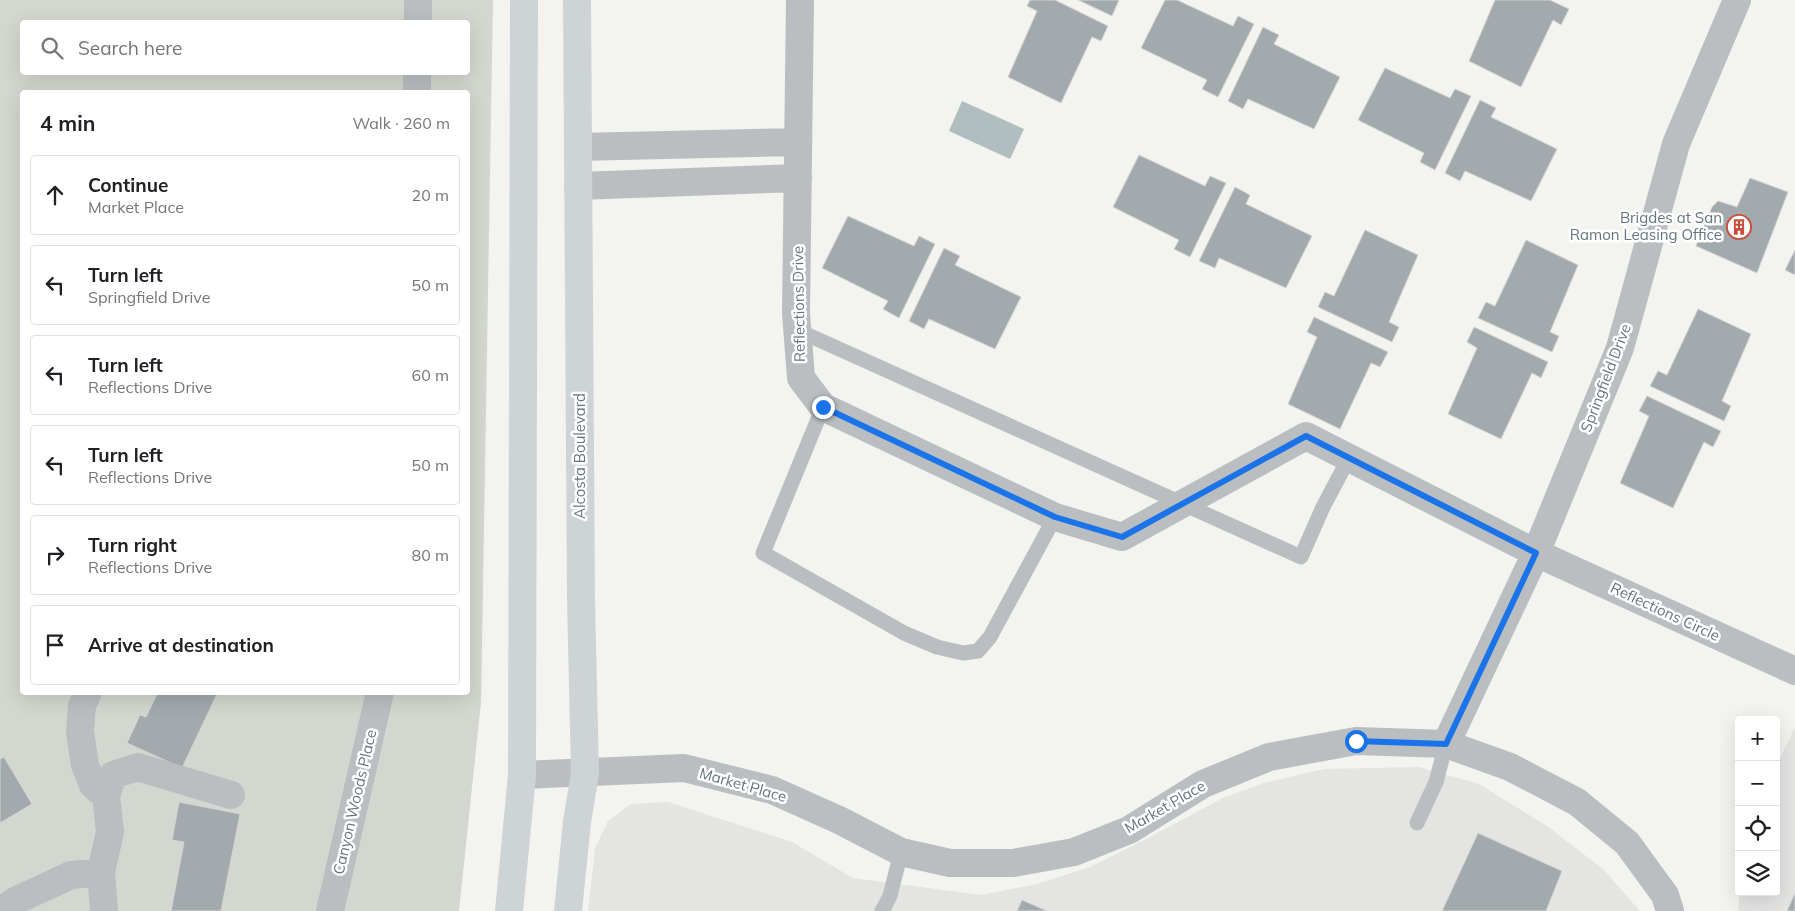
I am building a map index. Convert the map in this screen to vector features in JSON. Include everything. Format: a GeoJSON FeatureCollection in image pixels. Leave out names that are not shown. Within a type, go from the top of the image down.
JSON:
{"type":"FeatureCollection","features":[{"type":"Feature","properties":{"kind":"main road"},"geometry":{"type":"LineString","coordinates":[[509,911],[522,775],[524,0]]}},
{"type":"Feature","properties":{"kind":"main road","name":"Alcosta Boulevard"},"geometry":{"type":"LineString","coordinates":[[568,911],[577,822],[585,773],[581,599],[577,0]]}},
{"type":"Feature","properties":{"kind":"street"},"geometry":{"type":"LineString","coordinates":[[418,0],[418,20]]}},
{"type":"Feature","properties":{"kind":"street","name":"Reflections Drive"},"geometry":{"type":"LineString","coordinates":[[800,0],[796,313],[801,378],[823,407],[1055,517],[1122,537],[1306,436],[1536,553]]}},
{"type":"Feature","properties":{"kind":"street","name":"Springfield Drive"},"geometry":{"type":"LineString","coordinates":[[1446,744],[1536,553],[1620,348],[1676,144],[1737,0]]}},
{"type":"Feature","properties":{"kind":"street"},"geometry":{"type":"LineString","coordinates":[[417,75],[417,90]]}},
{"type":"Feature","properties":{"kind":"street"},"geometry":{"type":"LineString","coordinates":[[578,147],[798,142]]}},
{"type":"Feature","properties":{"kind":"street"},"geometry":{"type":"LineString","coordinates":[[578,186],[798,178]]}},
{"type":"Feature","properties":{"kind":"street","name":"Reflections Circle"},"geometry":{"type":"LineString","coordinates":[[1536,553],[1795,671]]}},
{"type":"Feature","properties":{"kind":"street"},"geometry":{"type":"LineString","coordinates":[[87,695],[82,706],[80,731],[85,765],[93,784],[106,796]]}},
{"type":"Feature","properties":{"kind":"street","name":"Canyon Woods Place"},"geometry":{"type":"LineString","coordinates":[[330,911],[379,695]]}},
{"type":"Feature","properties":{"kind":"street","name":"Market Place"},"geometry":{"type":"LineString","coordinates":[[522,775],[684,768],[772,790],[839,820],[901,852],[950,863],[1013,863],[1074,852],[1129,830],[1203,784],[1269,757],[1356,741],[1446,744],[1510,767],[1577,802],[1627,843],[1664,895],[1670,911]]}},
{"type":"Feature","properties":{"kind":"street"},"geometry":{"type":"LineString","coordinates":[[104,911],[101,872],[110,832],[106,796],[113,775],[138,767],[231,795]]}},
{"type":"Feature","properties":{"kind":"street"},"geometry":{"type":"LineString","coordinates":[[1,911],[15,900],[71,876],[101,872]]}},
{"type":"Feature","properties":{"kind":"lane"},"geometry":{"type":"LineString","coordinates":[[797,330],[1301,557],[1323,507],[1348,458]]}},
{"type":"Feature","properties":{"kind":"lane"},"geometry":{"type":"LineString","coordinates":[[823,407],[763,553],[904,633],[937,647],[963,653],[978,651],[990,637],[1055,517]]}},
{"type":"Feature","properties":{"kind":"lane"},"geometry":{"type":"LineString","coordinates":[[1417,823],[1436,782],[1446,744]]}},
{"type":"Feature","properties":{"kind":"lane"},"geometry":{"type":"LineString","coordinates":[[882,911],[890,896],[901,852]]}},
{"type":"Feature","properties":{"kind":"shaded area"},"geometry":{"type":"Polygon","coordinates":[[[0,0],[493,0],[481,702],[459,911],[0,911],[0,0]]]}},
{"type":"Feature","properties":{"kind":"shaded area"},"geometry":{"type":"Polygon","coordinates":[[[962,101],[1024,129],[1010,159],[949,131],[962,101]]]}},
{"type":"Feature","properties":{"kind":"shaded area"},"geometry":{"type":"Polygon","coordinates":[[[1795,727],[1795,911],[1738,911],[1740,896],[1780,896],[1780,759],[1795,727]]]}},
{"type":"Feature","properties":{"kind":"shaded area"},"geometry":{"type":"Polygon","coordinates":[[[1419,767],[1479,784],[1547,826],[1603,869],[1640,911],[588,911],[595,848],[608,821],[631,804],[668,802],[792,842],[853,878],[981,895],[1037,884],[1090,867],[1223,798],[1264,783],[1324,769],[1419,767]]]}},
{"type":"Feature","properties":{"kind":"building"},"geometry":{"type":"Polygon","coordinates":[[[1030,0],[1055,0],[1108,26],[1101,41],[1092,37],[1061,103],[1008,77],[1037,11],[1027,6],[1030,0]]]}},
{"type":"Feature","properties":{"kind":"building"},"geometry":{"type":"Polygon","coordinates":[[[1078,0],[1119,0],[1112,16],[1078,0]]]}},
{"type":"Feature","properties":{"kind":"building"},"geometry":{"type":"Polygon","coordinates":[[[1165,0],[1177,0],[1233,26],[1238,16],[1254,24],[1218,97],[1202,89],[1207,80],[1141,48],[1165,0]]]}},
{"type":"Feature","properties":{"kind":"building"},"geometry":{"type":"Polygon","coordinates":[[[1495,0],[1550,0],[1569,9],[1561,25],[1553,20],[1521,87],[1469,61],[1495,0]]]}},
{"type":"Feature","properties":{"kind":"building"},"geometry":{"type":"Polygon","coordinates":[[[1263,27],[1279,35],[1274,44],[1340,77],[1314,129],[1248,99],[1243,109],[1228,101],[1263,27]]]}},
{"type":"Feature","properties":{"kind":"building"},"geometry":{"type":"Polygon","coordinates":[[[1385,68],[1450,98],[1455,89],[1471,96],[1435,170],[1420,162],[1424,153],[1358,120],[1385,68]]]}},
{"type":"Feature","properties":{"kind":"building"},"geometry":{"type":"Polygon","coordinates":[[[1480,100],[1496,108],[1491,117],[1557,149],[1531,201],[1465,171],[1460,181],[1445,173],[1480,100]]]}},
{"type":"Feature","properties":{"kind":"building"},"geometry":{"type":"Polygon","coordinates":[[[1139,155],[1205,186],[1210,176],[1226,183],[1190,257],[1174,249],[1179,240],[1113,207],[1139,155]]]}},
{"type":"Feature","properties":{"kind":"building","name":"Brigdes at San Ramon Leasing Office"},"geometry":{"type":"Polygon","coordinates":[[[1750,178],[1788,192],[1757,273],[1696,246],[1712,207],[1718,201],[1737,207],[1750,178]]]}},
{"type":"Feature","properties":{"kind":"building"},"geometry":{"type":"Polygon","coordinates":[[[1235,187],[1250,195],[1246,204],[1312,236],[1286,288],[1219,258],[1215,268],[1199,261],[1235,187]]]}},
{"type":"Feature","properties":{"kind":"building"},"geometry":{"type":"Polygon","coordinates":[[[848,216],[914,246],[919,236],[935,244],[899,318],[883,309],[888,301],[822,268],[848,216]]]}},
{"type":"Feature","properties":{"kind":"building"},"geometry":{"type":"Polygon","coordinates":[[[1365,230],[1418,255],[1389,322],[1399,327],[1392,342],[1318,307],[1325,292],[1334,296],[1365,230]]]}},
{"type":"Feature","properties":{"kind":"building"},"geometry":{"type":"Polygon","coordinates":[[[1526,240],[1578,265],[1550,332],[1559,336],[1552,352],[1478,318],[1486,302],[1495,306],[1526,240]]]}},
{"type":"Feature","properties":{"kind":"building"},"geometry":{"type":"Polygon","coordinates":[[[944,248],[960,256],[955,265],[1021,297],[995,349],[929,319],[924,329],[909,321],[944,248]]]}},
{"type":"Feature","properties":{"kind":"building"},"geometry":{"type":"Polygon","coordinates":[[[1795,250],[1795,275],[1785,270],[1795,250]]]}},
{"type":"Feature","properties":{"kind":"building"},"geometry":{"type":"Polygon","coordinates":[[[1698,309],[1751,334],[1722,401],[1731,406],[1724,421],[1650,386],[1658,371],[1667,375],[1698,309]]]}},
{"type":"Feature","properties":{"kind":"building"},"geometry":{"type":"Polygon","coordinates":[[[1314,317],[1388,352],[1380,367],[1371,363],[1340,429],[1288,404],[1317,337],[1307,332],[1314,317]]]}},
{"type":"Feature","properties":{"kind":"building"},"geometry":{"type":"Polygon","coordinates":[[[1474,327],[1548,362],[1541,378],[1532,373],[1501,439],[1448,414],[1477,348],[1467,342],[1474,327]]]}},
{"type":"Feature","properties":{"kind":"building"},"geometry":{"type":"Polygon","coordinates":[[[1647,396],[1721,431],[1713,447],[1704,442],[1673,508],[1620,483],[1649,416],[1639,411],[1647,396]]]}},
{"type":"Feature","properties":{"kind":"building"},"geometry":{"type":"Polygon","coordinates":[[[157,695],[217,695],[182,768],[127,743],[140,715],[146,717],[157,695]]]}},
{"type":"Feature","properties":{"kind":"building"},"geometry":{"type":"Polygon","coordinates":[[[4,757],[32,804],[0,823],[0,759],[4,757]]]}},
{"type":"Feature","properties":{"kind":"building"},"geometry":{"type":"Polygon","coordinates":[[[179,802],[240,814],[221,911],[171,911],[184,842],[172,840],[179,802]]]}},
{"type":"Feature","properties":{"kind":"building"},"geometry":{"type":"Polygon","coordinates":[[[1478,833],[1562,871],[1546,911],[1442,911],[1478,833]]]}},
{"type":"Feature","properties":{"kind":"building"},"geometry":{"type":"Polygon","coordinates":[[[1795,893],[1795,911],[1787,911],[1795,893]]]}},
{"type":"Feature","properties":{"kind":"building"},"geometry":{"type":"Polygon","coordinates":[[[1022,900],[1047,911],[1017,911],[1022,900]]]}},
{"type":"Feature","properties":{"kind":"place","name":"Brigdes at San Ramon Leasing Office"},"geometry":{"type":"Point","coordinates":[1739,227]}},
{"type":"Feature","properties":{"kind":"route"},"geometry":{"type":"LineString","coordinates":[[823,407],[1055,517],[1122,537],[1306,436],[1536,553],[1446,744],[1356,741]]}}]}
